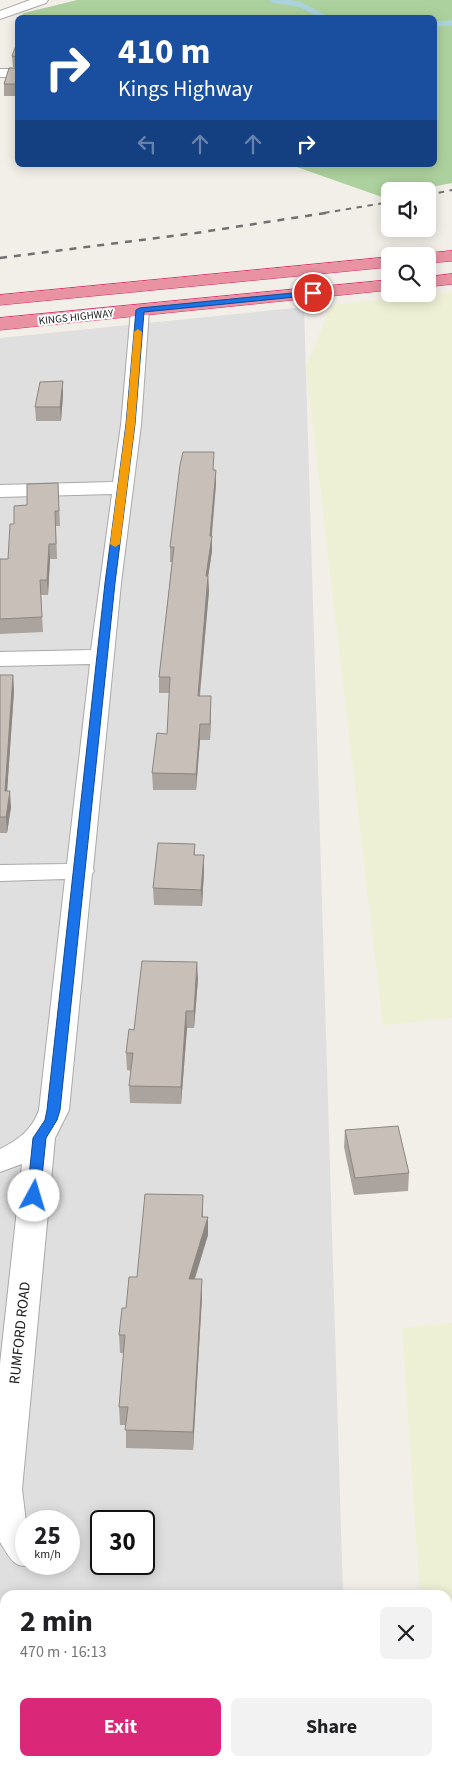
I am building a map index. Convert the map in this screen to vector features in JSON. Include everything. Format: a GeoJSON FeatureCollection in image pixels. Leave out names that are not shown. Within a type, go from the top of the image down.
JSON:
{"type":"FeatureCollection","features":[{"type":"Feature","properties":{"kind":"highway"},"geometry":{"type":"LineString","coordinates":[[436,257],[452,256]]}},
{"type":"Feature","properties":{"kind":"highway","name":"KINGS HIGHWAY"},"geometry":{"type":"LineString","coordinates":[[0,300],[381,263]]}},
{"type":"Feature","properties":{"kind":"highway"},"geometry":{"type":"LineString","coordinates":[[436,281],[452,279]]}},
{"type":"Feature","properties":{"kind":"highway","name":"KINGS HIGHWAY"},"geometry":{"type":"LineString","coordinates":[[0,324],[381,287]]}},
{"type":"Feature","properties":{"kind":"street"},"geometry":{"type":"LineString","coordinates":[[4,0],[28,4]]}},
{"type":"Feature","properties":{"kind":"street"},"geometry":{"type":"LineString","coordinates":[[0,15],[42,0]]}},
{"type":"Feature","properties":{"kind":"street"},"geometry":{"type":"LineString","coordinates":[[0,73],[15,73]]}},
{"type":"Feature","properties":{"kind":"street","name":"RUMFORD ROAD"},"geometry":{"type":"LineString","coordinates":[[15,1535],[7,1522],[4,1489],[22,1150],[51,1120],[54,1110],[81,871],[102,657],[131,424],[140,310]]}},
{"type":"Feature","properties":{"kind":"street"},"geometry":{"type":"LineString","coordinates":[[0,490],[122,488]]}},
{"type":"Feature","properties":{"kind":"street"},"geometry":{"type":"LineString","coordinates":[[0,659],[102,657]]}},
{"type":"Feature","properties":{"kind":"street"},"geometry":{"type":"LineString","coordinates":[[0,873],[81,871]]}},
{"type":"Feature","properties":{"kind":"shaded area"},"geometry":{"type":"Polygon","coordinates":[[[304,307],[343,1590],[0,1590],[0,338],[304,307]]]}},
{"type":"Feature","properties":{"kind":"green space"},"geometry":{"type":"Polygon","coordinates":[[[77,0],[452,0],[452,183],[436,186],[436,182],[381,182],[381,197],[297,167],[437,167],[437,15],[22,15],[77,0]]]}},
{"type":"Feature","properties":{"kind":"green space"},"geometry":{"type":"Polygon","coordinates":[[[452,292],[452,1018],[383,1025],[306,367],[331,305],[381,300],[381,302],[436,302],[436,294],[452,292]]]}},
{"type":"Feature","properties":{"kind":"green space"},"geometry":{"type":"Polygon","coordinates":[[[452,1323],[452,1590],[420,1590],[402,1328],[452,1323]]]}},
{"type":"Feature","properties":{"kind":"building"},"geometry":{"type":"Polygon","coordinates":[[[9,68],[15,68],[15,84],[4,84],[9,68]]]}},
{"type":"Feature","properties":{"kind":"building"},"geometry":{"type":"Polygon","coordinates":[[[63,381],[60,407],[35,407],[40,382],[63,381]]]}},
{"type":"Feature","properties":{"kind":"building"},"geometry":{"type":"Polygon","coordinates":[[[183,452],[214,452],[213,470],[216,470],[210,536],[212,536],[206,576],[208,576],[198,696],[211,696],[210,724],[200,724],[196,774],[152,773],[157,733],[167,734],[170,677],[159,677],[174,547],[170,547],[183,452]]]}},
{"type":"Feature","properties":{"kind":"building"},"geometry":{"type":"Polygon","coordinates":[[[58,483],[59,511],[55,511],[56,544],[49,544],[47,580],[40,580],[42,617],[0,619],[0,559],[8,559],[10,524],[14,524],[14,506],[27,505],[27,484],[58,483]]]}},
{"type":"Feature","properties":{"kind":"building"},"geometry":{"type":"Polygon","coordinates":[[[0,675],[13,675],[5,791],[10,791],[6,817],[0,817],[0,675]]]}},
{"type":"Feature","properties":{"kind":"building"},"geometry":{"type":"Polygon","coordinates":[[[158,843],[195,844],[194,855],[204,855],[201,890],[153,888],[158,843]]]}},
{"type":"Feature","properties":{"kind":"building"},"geometry":{"type":"Polygon","coordinates":[[[142,961],[197,962],[194,1011],[186,1011],[181,1087],[129,1086],[133,1053],[126,1053],[129,1029],[134,1030],[142,961]]]}},
{"type":"Feature","properties":{"kind":"building"},"geometry":{"type":"Polygon","coordinates":[[[398,1126],[409,1173],[355,1178],[345,1130],[398,1126]]]}},
{"type":"Feature","properties":{"kind":"building"},"geometry":{"type":"Polygon","coordinates":[[[145,1194],[203,1195],[202,1217],[208,1217],[189,1279],[202,1279],[193,1432],[125,1430],[128,1407],[119,1407],[125,1335],[119,1335],[122,1308],[126,1308],[129,1277],[137,1277],[145,1194]]]}},
{"type":"Feature","properties":{"kind":"waterway"},"geometry":{"type":"LineString","coordinates":[[272,0],[299,4],[320,15]]}},
{"type":"Feature","properties":{"kind":"waterway"},"geometry":{"type":"LineString","coordinates":[[437,24],[452,23]]}},
{"type":"Feature","properties":{"kind":"railway"},"geometry":{"type":"LineString","coordinates":[[436,193],[452,190]]}},
{"type":"Feature","properties":{"kind":"railway"},"geometry":{"type":"LineString","coordinates":[[324,213],[381,204]]}},
{"type":"Feature","properties":{"kind":"railway"},"geometry":{"type":"LineString","coordinates":[[0,258],[196,233],[332,212]]}},
{"type":"Feature","properties":{"kind":"slow traffic"},"geometry":{"type":"LineString","coordinates":[[115,544],[131,424],[138,332]]}},
{"type":"Feature","properties":{"kind":"route"},"geometry":{"type":"LineString","coordinates":[[34,1196],[40,1138],[51,1120],[54,1110],[81,871],[110,583],[131,424],[140,310],[313,293]]}}]}
